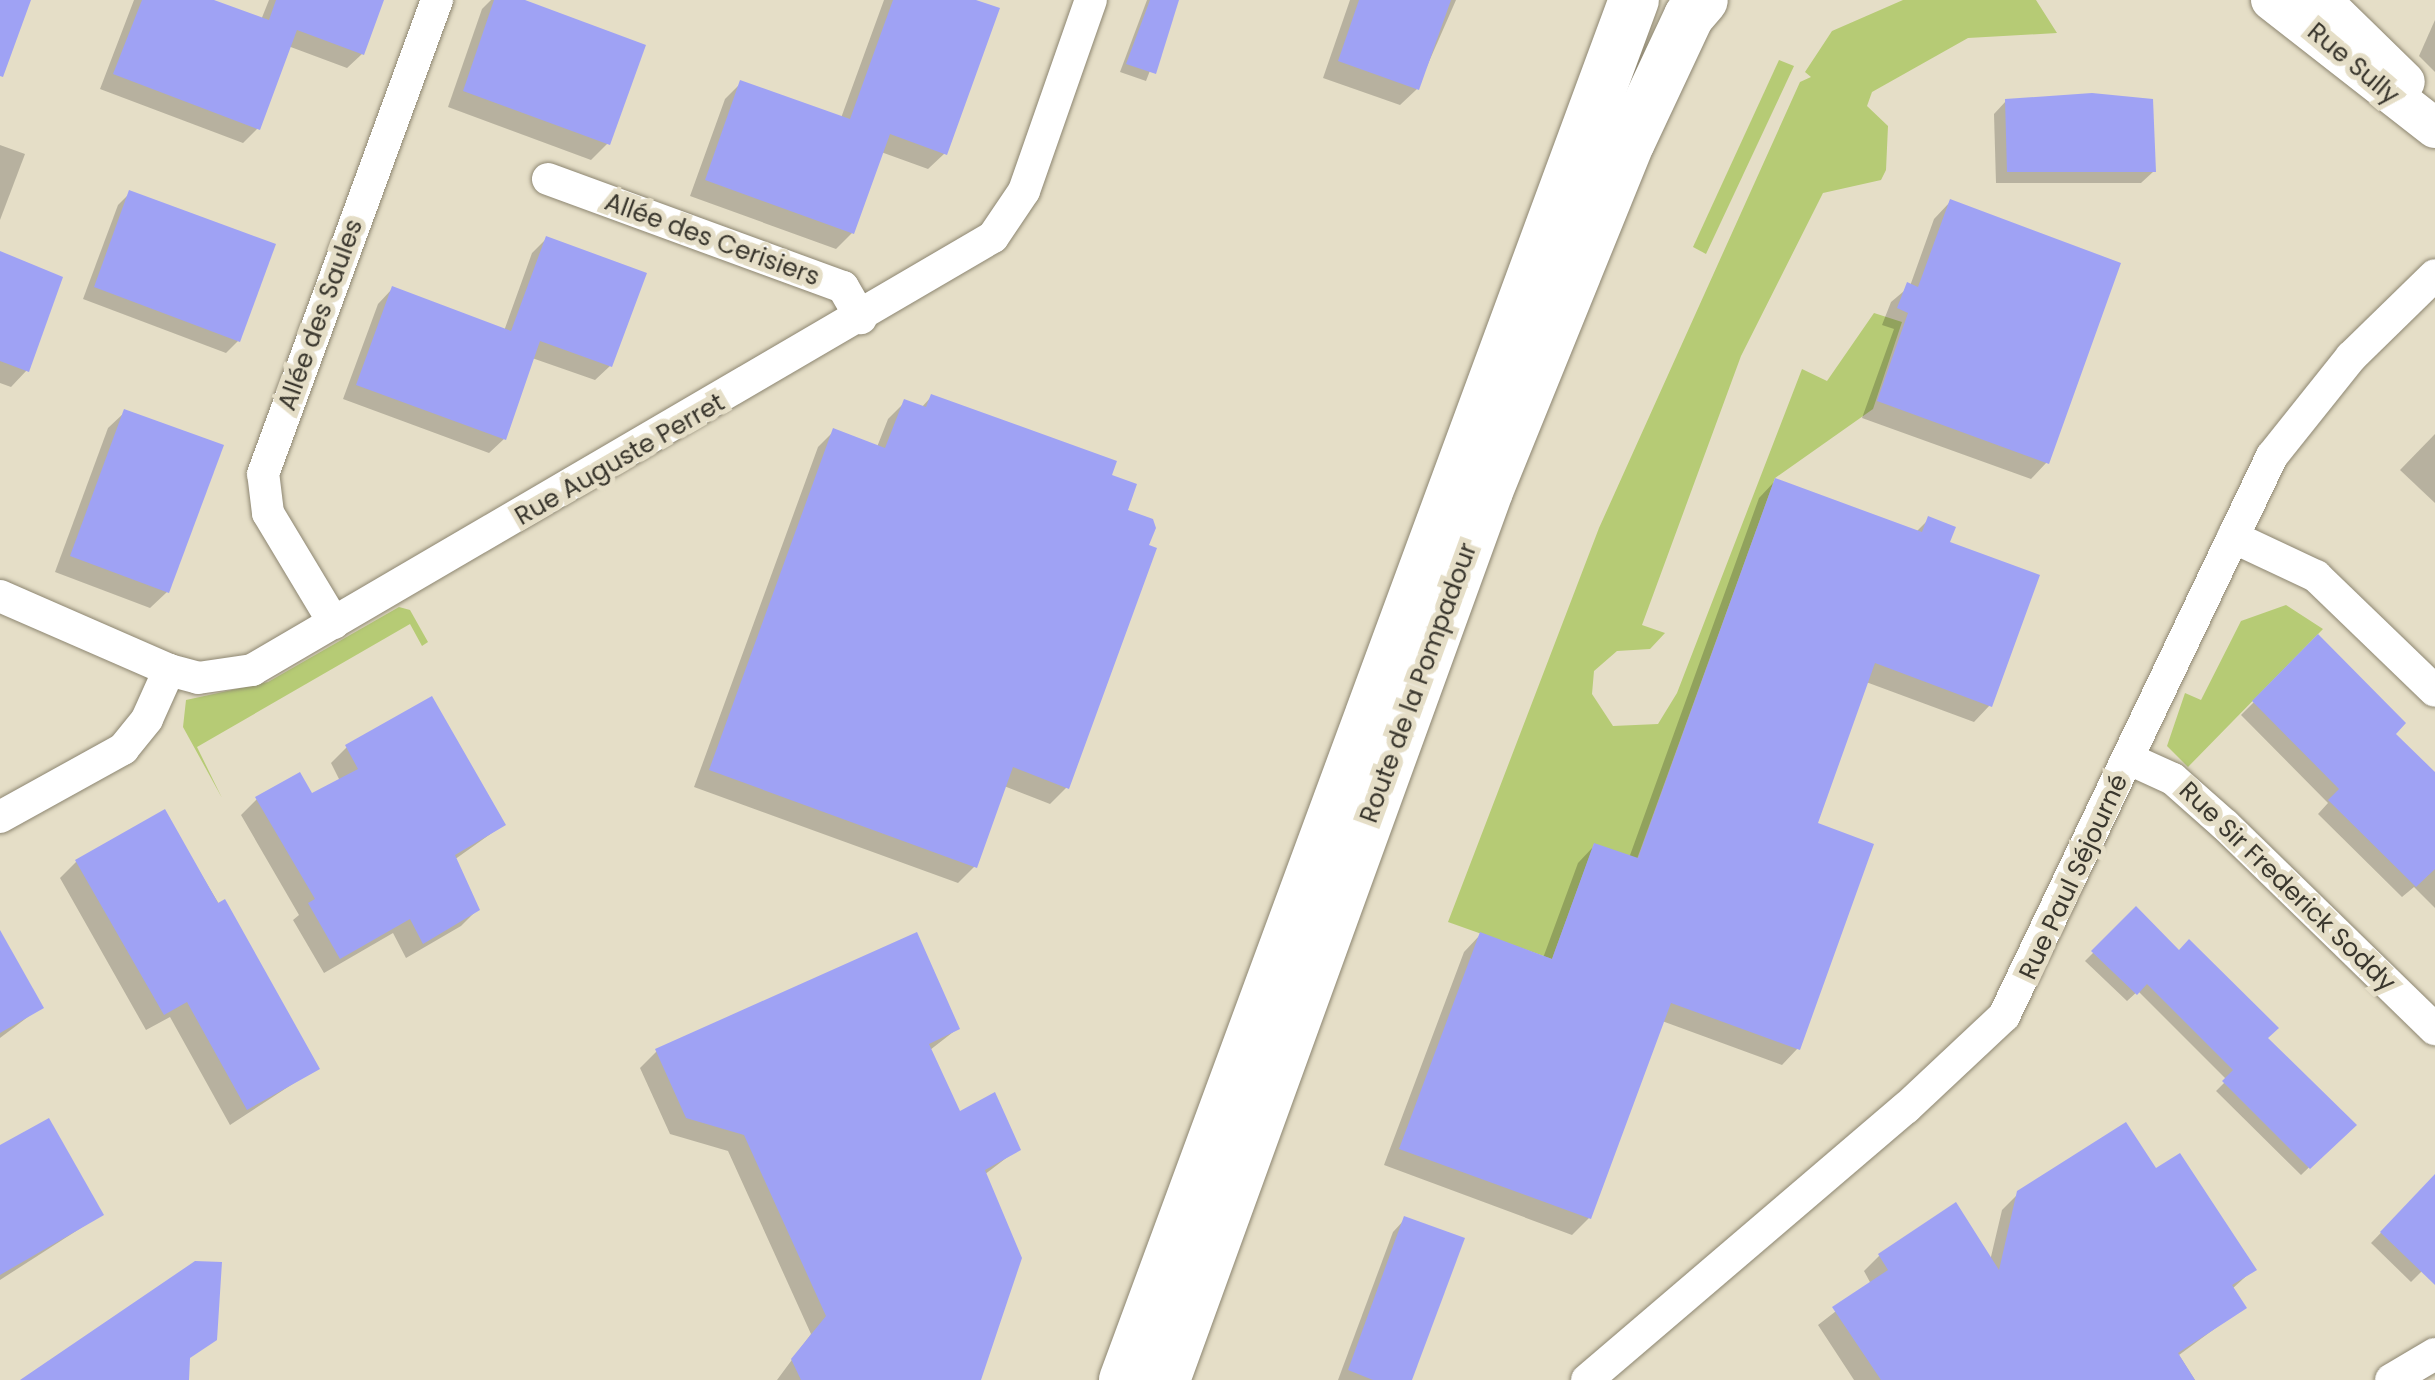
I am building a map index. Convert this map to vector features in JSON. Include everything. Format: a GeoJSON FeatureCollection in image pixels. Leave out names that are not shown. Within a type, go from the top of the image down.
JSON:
{"type":"FeatureCollection","features":[{"type":"Feature","properties":{"kind":"main road","name":"Route de la Pompadour"},"geometry":{"type":"LineString","coordinates":[[1142,1367],[1634,0]]}},
{"type":"Feature","properties":{"kind":"main road","name":"Route de la Pompadour"},"geometry":{"type":"LineString","coordinates":[[1142,1367],[1630,142],[1689,16],[1702,0]]}},
{"type":"Feature","properties":{"kind":"street","name":"Allée des Saules"},"geometry":{"type":"LineString","coordinates":[[334,623],[268,513],[263,474],[438,0]]}},
{"type":"Feature","properties":{"kind":"street","name":"Rue Auguste Perret"},"geometry":{"type":"LineString","coordinates":[[0,596],[169,670],[198,678],[252,670],[861,318],[993,237],[1024,192],[1092,0]]}},
{"type":"Feature","properties":{"kind":"street","name":"Rue Sully"},"geometry":{"type":"LineString","coordinates":[[2271,0],[2435,128]]}},
{"type":"Feature","properties":{"kind":"street","name":"Rue Sully"},"geometry":{"type":"LineString","coordinates":[[2321,0],[2399,72],[2435,128]]}},
{"type":"Feature","properties":{"kind":"street","name":"Allée des Cerisiers"},"geometry":{"type":"LineString","coordinates":[[548,179],[843,287],[861,318]]}},
{"type":"Feature","properties":{"kind":"street","name":"Rue Paul Séjourné"},"geometry":{"type":"LineString","coordinates":[[1587,1380],[1906,1108],[2004,1016],[2272,456],[2303,410],[2435,274]]}},
{"type":"Feature","properties":{"kind":"street"},"geometry":{"type":"LineString","coordinates":[[2233,537],[2316,576],[2435,692]]}},
{"type":"Feature","properties":{"kind":"street"},"geometry":{"type":"LineString","coordinates":[[0,817],[122,749],[147,718],[169,670]]}},
{"type":"Feature","properties":{"kind":"street","name":"Rue Sir Frederick Soddy"},"geometry":{"type":"LineString","coordinates":[[2129,759],[2186,790],[2435,1028]]}},
{"type":"Feature","properties":{"kind":"street"},"geometry":{"type":"LineString","coordinates":[[2391,1380],[2435,1354]]}},
{"type":"Feature","properties":{"kind":"green space"},"geometry":{"type":"Polygon","coordinates":[[[1903,0],[2036,0],[2057,33],[1968,38],[1872,92],[1867,106],[1888,126],[1886,170],[1881,180],[1823,193],[1741,356],[1642,625],[1665,633],[1650,649],[1617,651],[1594,671],[1592,694],[1613,726],[1658,724],[1677,693],[1802,369],[1827,381],[1874,313],[1902,322],[1873,409],[1775,478],[1637,859],[1594,844],[1552,959],[1448,922],[1599,528],[1800,82],[1811,77],[1805,72],[1832,31],[1903,0]]]}},
{"type":"Feature","properties":{"kind":"green space"},"geometry":{"type":"Polygon","coordinates":[[[1779,60],[1794,66],[1706,254],[1693,247],[1779,60]]]}},
{"type":"Feature","properties":{"kind":"green space"},"geometry":{"type":"Polygon","coordinates":[[[2286,605],[2323,629],[2188,767],[2167,746],[2185,693],[2201,700],[2241,621],[2286,605]]]}},
{"type":"Feature","properties":{"kind":"green space"},"geometry":{"type":"Polygon","coordinates":[[[399,607],[410,610],[428,642],[422,646],[410,624],[197,747],[222,798],[183,727],[186,700],[268,682],[399,607]]]}},
{"type":"Feature","properties":{"kind":"building"},"geometry":{"type":"Polygon","coordinates":[[[0,0],[31,0],[3,77],[0,76],[0,0]]]}},
{"type":"Feature","properties":{"kind":"building"},"geometry":{"type":"Polygon","coordinates":[[[142,0],[214,0],[269,20],[276,0],[384,0],[364,55],[297,30],[260,130],[113,74],[142,0]]]}},
{"type":"Feature","properties":{"kind":"building"},"geometry":{"type":"Polygon","coordinates":[[[494,0],[525,0],[646,45],[610,145],[463,91],[494,0]]]}},
{"type":"Feature","properties":{"kind":"building"},"geometry":{"type":"Polygon","coordinates":[[[893,0],[976,0],[1000,8],[947,155],[890,134],[854,234],[705,180],[740,80],[850,119],[893,0]]]}},
{"type":"Feature","properties":{"kind":"building"},"geometry":{"type":"Polygon","coordinates":[[[1150,0],[1179,0],[1156,74],[1126,64],[1150,0]]]}},
{"type":"Feature","properties":{"kind":"building"},"geometry":{"type":"Polygon","coordinates":[[[1359,0],[1451,0],[1419,90],[1338,61],[1359,0]]]}},
{"type":"Feature","properties":{"kind":"building"},"geometry":{"type":"Polygon","coordinates":[[[2092,93],[2153,99],[2156,172],[2007,172],[2005,99],[2092,93]]]}},
{"type":"Feature","properties":{"kind":"building"},"geometry":{"type":"Polygon","coordinates":[[[129,190],[276,244],[240,342],[94,287],[129,190]]]}},
{"type":"Feature","properties":{"kind":"building"},"geometry":{"type":"Polygon","coordinates":[[[1950,199],[2121,263],[2049,464],[1877,401],[1908,313],[1897,308],[1907,282],[1918,287],[1950,199]]]}},
{"type":"Feature","properties":{"kind":"building"},"geometry":{"type":"Polygon","coordinates":[[[546,236],[647,273],[612,367],[540,341],[506,440],[356,385],[392,286],[511,331],[546,236]]]}},
{"type":"Feature","properties":{"kind":"building"},"geometry":{"type":"Polygon","coordinates":[[[0,251],[63,277],[29,372],[0,361],[0,251]]]}},
{"type":"Feature","properties":{"kind":"building"},"geometry":{"type":"Polygon","coordinates":[[[931,394],[1117,461],[1112,475],[1137,484],[1128,510],[1153,519],[1156,528],[1149,545],[1157,548],[1069,789],[1013,767],[977,868],[709,770],[833,428],[885,448],[904,399],[926,407],[931,394]]]}},
{"type":"Feature","properties":{"kind":"building"},"geometry":{"type":"Polygon","coordinates":[[[124,409],[224,445],[169,593],[70,556],[124,409]]]}},
{"type":"Feature","properties":{"kind":"building"},"geometry":{"type":"Polygon","coordinates":[[[1775,478],[1922,532],[1928,516],[1956,527],[1950,542],[2040,575],[1992,707],[1875,663],[1818,823],[1874,844],[1800,1050],[1671,1003],[1591,1219],[1399,1149],[1480,932],[1552,959],[1594,843],[1638,858],[1775,478]]]}},
{"type":"Feature","properties":{"kind":"building"},"geometry":{"type":"Polygon","coordinates":[[[2318,634],[2406,723],[2396,734],[2435,772],[2435,869],[2416,887],[2328,800],[2339,789],[2252,701],[2318,634]]]}},
{"type":"Feature","properties":{"kind":"building"},"geometry":{"type":"Polygon","coordinates":[[[432,696],[506,825],[455,855],[480,910],[423,944],[410,919],[340,959],[308,903],[315,899],[255,797],[300,772],[312,793],[358,769],[345,745],[432,696]]]}},
{"type":"Feature","properties":{"kind":"building"},"geometry":{"type":"Polygon","coordinates":[[[165,809],[218,903],[225,899],[320,1069],[247,1110],[187,1002],[164,1015],[75,860],[165,809]]]}},
{"type":"Feature","properties":{"kind":"building"},"geometry":{"type":"Polygon","coordinates":[[[2136,906],[2179,950],[2189,939],[2279,1028],[2268,1038],[2357,1125],[2310,1169],[2222,1081],[2233,1070],[2147,984],[2137,995],[2091,951],[2136,906]]]}},
{"type":"Feature","properties":{"kind":"building"},"geometry":{"type":"Polygon","coordinates":[[[0,930],[44,1008],[0,1033],[0,930]]]}},
{"type":"Feature","properties":{"kind":"building"},"geometry":{"type":"Polygon","coordinates":[[[917,932],[960,1029],[929,1044],[960,1111],[995,1092],[1021,1150],[985,1170],[1022,1258],[981,1380],[801,1380],[791,1359],[826,1316],[744,1135],[686,1118],[655,1049],[917,932]]]}},
{"type":"Feature","properties":{"kind":"building"},"geometry":{"type":"Polygon","coordinates":[[[49,1118],[104,1215],[0,1275],[0,1145],[49,1118]]]}},
{"type":"Feature","properties":{"kind":"building"},"geometry":{"type":"Polygon","coordinates":[[[2126,1122],[2156,1168],[2180,1153],[2257,1270],[2232,1285],[2247,1308],[2178,1353],[2195,1380],[1881,1380],[1832,1307],[1888,1270],[1878,1254],[1956,1202],[1999,1270],[2017,1191],[2126,1122]]]}},
{"type":"Feature","properties":{"kind":"building"},"geometry":{"type":"Polygon","coordinates":[[[2435,1174],[2435,1285],[2380,1232],[2435,1174]]]}},
{"type":"Feature","properties":{"kind":"building"},"geometry":{"type":"Polygon","coordinates":[[[1404,1216],[1465,1238],[1412,1380],[1373,1380],[1348,1370],[1404,1216]]]}},
{"type":"Feature","properties":{"kind":"building"},"geometry":{"type":"Polygon","coordinates":[[[195,1261],[222,1262],[217,1340],[190,1358],[189,1380],[20,1380],[195,1261]]]}}]}
